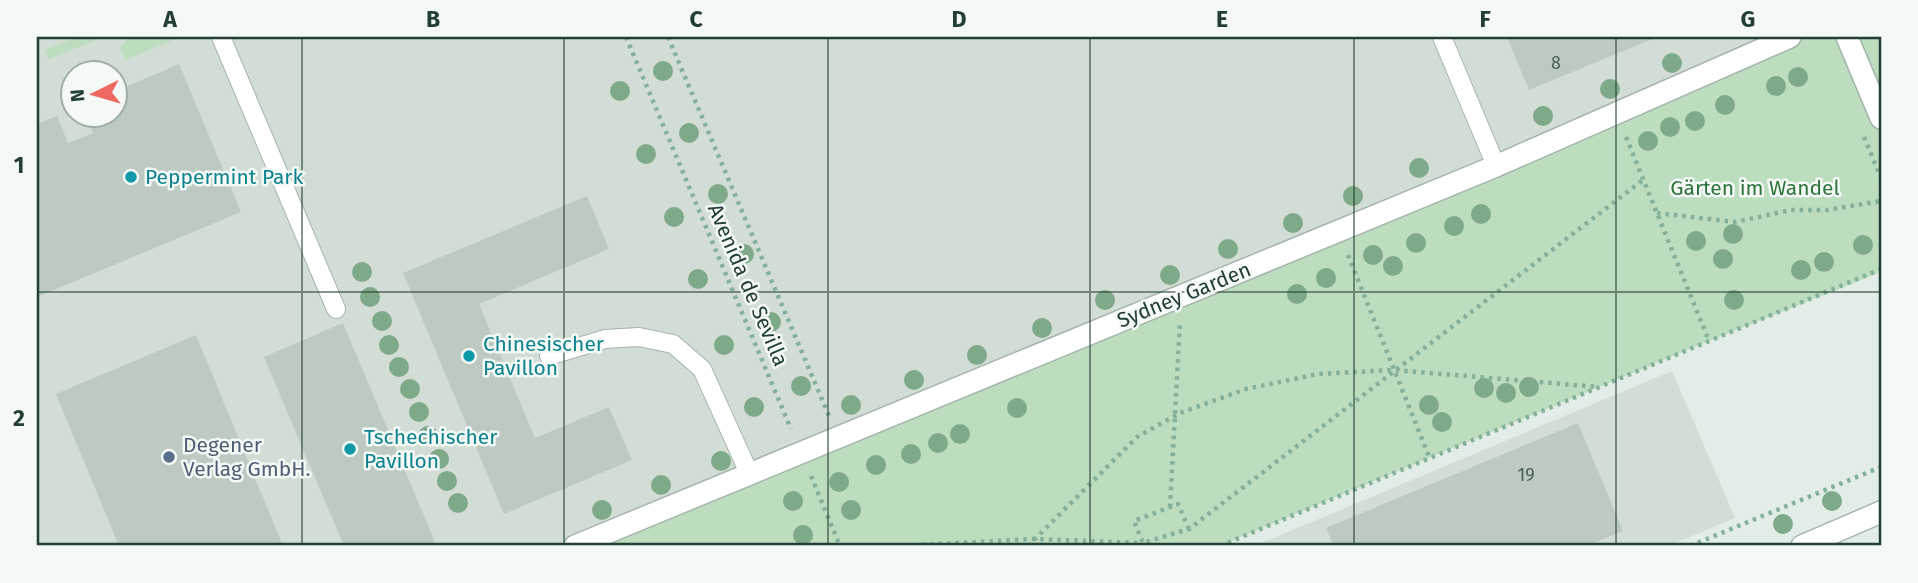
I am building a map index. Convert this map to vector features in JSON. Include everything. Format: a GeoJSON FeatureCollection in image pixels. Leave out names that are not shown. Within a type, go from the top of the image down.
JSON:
{"type":"FeatureCollection","features":[{"type":"Feature","properties":{"kind":"street","name":"Sydney Garden"},"geometry":{"type":"LineString","coordinates":[[575,546],[1496,166],[1790,37]]}},
{"type":"Feature","properties":{"kind":"street"},"geometry":{"type":"LineString","coordinates":[[1847,37],[1881,118]]}},
{"type":"Feature","properties":{"kind":"street"},"geometry":{"type":"LineString","coordinates":[[1802,546],[1881,512]]}},
{"type":"Feature","properties":{"kind":"lane"},"geometry":{"type":"LineString","coordinates":[[221,37],[336,309]]}},
{"type":"Feature","properties":{"kind":"lane"},"geometry":{"type":"LineString","coordinates":[[1442,37],[1496,166]]}},
{"type":"Feature","properties":{"kind":"lane"},"geometry":{"type":"LineString","coordinates":[[549,356],[605,340],[639,337],[673,344],[702,369],[749,473]]}},
{"type":"Feature","properties":{"kind":"path","name":"Avenida de Sevilla"},"geometry":{"type":"LineString","coordinates":[[626,37],[840,546]]}},
{"type":"Feature","properties":{"kind":"path"},"geometry":{"type":"LineString","coordinates":[[668,37],[837,437]]}},
{"type":"Feature","properties":{"kind":"path"},"geometry":{"type":"LineString","coordinates":[[1617,113],[1709,341]]}},
{"type":"Feature","properties":{"kind":"path"},"geometry":{"type":"LineString","coordinates":[[896,546],[1034,539],[1143,542],[1189,529],[1643,180]]}},
{"type":"Feature","properties":{"kind":"path"},"geometry":{"type":"LineString","coordinates":[[1656,213],[1735,222],[1791,210],[1827,211],[1881,201]]}},
{"type":"Feature","properties":{"kind":"path"},"geometry":{"type":"LineString","coordinates":[[1339,231],[1430,458]]}},
{"type":"Feature","properties":{"kind":"path"},"geometry":{"type":"LineString","coordinates":[[1220,546],[1881,269]]}},
{"type":"Feature","properties":{"kind":"path"},"geometry":{"type":"LineString","coordinates":[[1170,506],[1181,296]]}},
{"type":"Feature","properties":{"kind":"path"},"geometry":{"type":"LineString","coordinates":[[1028,546],[1138,437],[1176,415],[1246,389],[1318,374],[1394,370],[1600,387]]}},
{"type":"Feature","properties":{"kind":"path"},"geometry":{"type":"LineString","coordinates":[[1690,546],[1881,467]]}},
{"type":"Feature","properties":{"kind":"path"},"geometry":{"type":"LineString","coordinates":[[1143,542],[1134,521],[1170,506],[1178,504],[1189,529]]}},
{"type":"Feature","properties":{"kind":"shaded area"},"geometry":{"type":"Polygon","coordinates":[[[37,37],[1790,37],[577,546],[37,546],[37,37]]]}},
{"type":"Feature","properties":{"kind":"shaded area"},"geometry":{"type":"Polygon","coordinates":[[[1672,371],[1735,518],[1668,546],[1257,545],[1672,371]]]}},
{"type":"Feature","properties":{"kind":"green space"},"geometry":{"type":"Polygon","coordinates":[[[77,37],[99,37],[49,59],[45,50],[77,37]]]}},
{"type":"Feature","properties":{"kind":"green space"},"geometry":{"type":"Polygon","coordinates":[[[129,37],[175,39],[125,60],[120,48],[129,37]]]}},
{"type":"Feature","properties":{"kind":"green space","name":"Gärten im Wandel"},"geometry":{"type":"Polygon","coordinates":[[[1790,37],[1881,37],[1881,272],[1219,546],[575,546],[1790,37]]]}},
{"type":"Feature","properties":{"kind":"building"},"geometry":{"type":"Polygon","coordinates":[[[1507,37],[1657,37],[1529,90],[1507,37]]]}},
{"type":"Feature","properties":{"kind":"building","name":"Peppermint Park"},"geometry":{"type":"Polygon","coordinates":[[[179,64],[241,212],[37,297],[37,124],[57,116],[60,130],[63,130],[68,143],[93,133],[92,130],[130,130],[130,85],[179,64]]]}},
{"type":"Feature","properties":{"kind":"building","name":"Chinesischer Pavillon"},"geometry":{"type":"Polygon","coordinates":[[[587,196],[609,249],[479,304],[535,438],[609,407],[632,460],[504,514],[403,273],[587,196]]]}},
{"type":"Feature","properties":{"kind":"building","name":"Tschechischer Pavillon"},"geometry":{"type":"Polygon","coordinates":[[[343,323],[435,542],[424,546],[344,546],[264,357],[343,323]]]}},
{"type":"Feature","properties":{"kind":"building"},"geometry":{"type":"Polygon","coordinates":[[[196,335],[283,546],[119,546],[56,394],[196,335]]]}},
{"type":"Feature","properties":{"kind":"building"},"geometry":{"type":"Polygon","coordinates":[[[1578,423],[1623,531],[1586,546],[1334,546],[1326,528],[1578,423]]]}},
{"type":"Feature","properties":{"kind":"place","name":"Peppermint Park"},"geometry":{"type":"Point","coordinates":[131,177]}},
{"type":"Feature","properties":{"kind":"place","name":"Chinesischer Pavillon"},"geometry":{"type":"Point","coordinates":[469,356]}},
{"type":"Feature","properties":{"kind":"place","name":"Tschechischer Pavillon"},"geometry":{"type":"Point","coordinates":[350,449]}},
{"type":"Feature","properties":{"kind":"place","name":"Degener Verlag GmbH."},"geometry":{"type":"Point","coordinates":[169,457]}}]}
